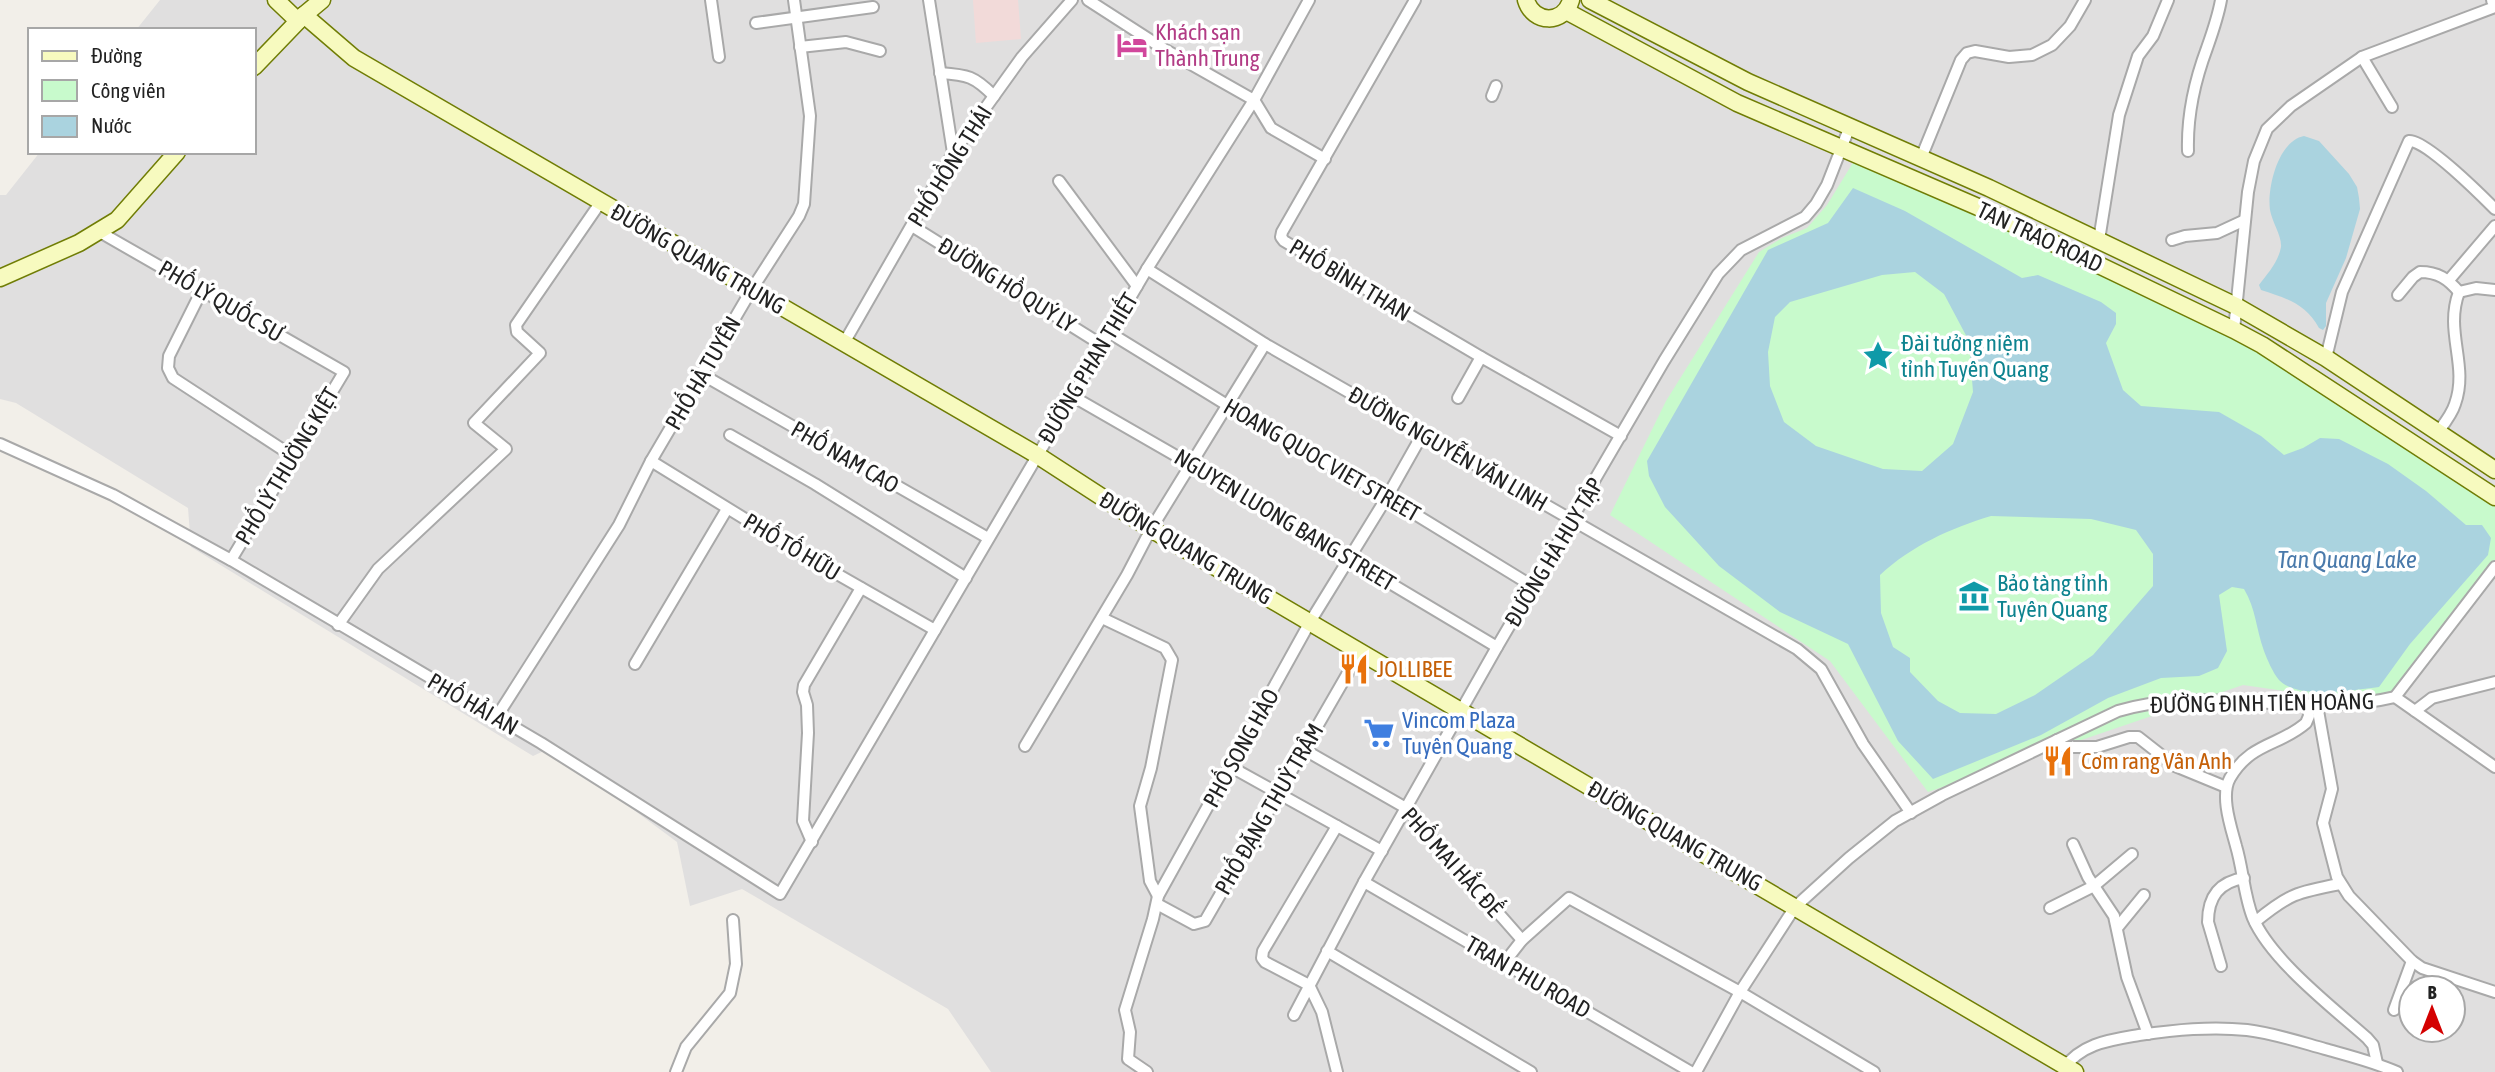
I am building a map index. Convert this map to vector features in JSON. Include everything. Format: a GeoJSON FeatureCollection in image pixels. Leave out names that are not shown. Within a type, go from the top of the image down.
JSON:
{"type":"FeatureCollection","features":[{"type":"Feature","properties":{"kind":"main road","name":"ĐƯỜNG QUANG TRUNG"},"geometry":{"type":"LineString","coordinates":[[276,0],[309,8],[354,58],[1037,455],[1151,529],[2067,1070]]}},
{"type":"Feature","properties":{"kind":"main road"},"geometry":{"type":"LineString","coordinates":[[1526,0],[1534,14],[1546,19],[1560,16],[1569,6]]}},
{"type":"Feature","properties":{"kind":"main road","name":"TAN TRAO ROAD"},"geometry":{"type":"LineString","coordinates":[[1590,0],[1620,8],[1748,82],[1921,158],[2236,306],[2326,358],[2495,470]]}},
{"type":"Feature","properties":{"kind":"main road","name":"TAN TRAO ROAD"},"geometry":{"type":"LineString","coordinates":[[1569,6],[1738,103],[1968,202],[2234,330],[2273,352],[2495,497]]}},
{"type":"Feature","properties":{"kind":"main road"},"geometry":{"type":"LineString","coordinates":[[256,65],[309,8]]}},
{"type":"Feature","properties":{"kind":"main road"},"geometry":{"type":"LineString","coordinates":[[0,278],[79,243],[117,220],[175,154]]}},
{"type":"Feature","properties":{"kind":"street"},"geometry":{"type":"LineString","coordinates":[[712,0],[719,57]]}},
{"type":"Feature","properties":{"kind":"street","name":"PHỐ HÀ TUYÊN"},"geometry":{"type":"LineString","coordinates":[[496,718],[619,525],[651,461],[804,204],[810,116],[794,0]]}},
{"type":"Feature","properties":{"kind":"street"},"geometry":{"type":"LineString","coordinates":[[929,0],[953,153]]}},
{"type":"Feature","properties":{"kind":"street","name":"PHỐ HỒNG THÁI"},"geometry":{"type":"LineString","coordinates":[[844,343],[953,153],[1022,57],[1072,0]]}},
{"type":"Feature","properties":{"kind":"street"},"geometry":{"type":"LineString","coordinates":[[1088,0],[1164,49],[1254,100],[1271,128],[1325,159]]}},
{"type":"Feature","properties":{"kind":"street","name":"ĐƯỜNG PHAN THIẾT"},"geometry":{"type":"LineString","coordinates":[[871,739],[1147,269],[1254,100],[1309,0]]}},
{"type":"Feature","properties":{"kind":"street","name":"PHỐ BÌNH THAN"},"geometry":{"type":"LineString","coordinates":[[1415,0],[1281,237],[1283,241],[1481,357],[1621,436]]}},
{"type":"Feature","properties":{"kind":"street"},"geometry":{"type":"LineString","coordinates":[[1921,158],[1961,60],[1967,53],[1975,51],[2008,57],[2032,55],[2052,45],[2070,26],[2085,0]]}},
{"type":"Feature","properties":{"kind":"street"},"geometry":{"type":"LineString","coordinates":[[2099,240],[2119,115],[2138,55],[2153,36],[2168,0]]}},
{"type":"Feature","properties":{"kind":"street"},"geometry":{"type":"LineString","coordinates":[[2188,151],[2189,125],[2197,85],[2221,0]]}},
{"type":"Feature","properties":{"kind":"street"},"geometry":{"type":"LineString","coordinates":[[756,23],[873,7]]}},
{"type":"Feature","properties":{"kind":"street"},"geometry":{"type":"LineString","coordinates":[[2234,330],[2254,161],[2267,129],[2291,106],[2362,57],[2495,7]]}},
{"type":"Feature","properties":{"kind":"street"},"geometry":{"type":"LineString","coordinates":[[800,47],[846,42],[880,51]]}},
{"type":"Feature","properties":{"kind":"street"},"geometry":{"type":"LineString","coordinates":[[2362,57],[2392,107]]}},
{"type":"Feature","properties":{"kind":"street"},"geometry":{"type":"LineString","coordinates":[[940,73],[968,75],[978,80],[993,96]]}},
{"type":"Feature","properties":{"kind":"street","name":"ĐƯỜNG HÀ HUY TẬP"},"geometry":{"type":"LineString","coordinates":[[1294,1015],[1364,882],[1497,647],[1718,274],[1741,250],[1805,217],[1827,186],[1850,126]]}},
{"type":"Feature","properties":{"kind":"street"},"geometry":{"type":"LineString","coordinates":[[2326,358],[2342,292],[2409,141],[2418,141],[2455,170],[2495,209]]}},
{"type":"Feature","properties":{"kind":"street"},"geometry":{"type":"LineString","coordinates":[[1059,181],[1137,286]]}},
{"type":"Feature","properties":{"kind":"street"},"geometry":{"type":"LineString","coordinates":[[338,625],[378,569],[506,449],[474,423],[540,353],[517,332],[516,325],[600,203]]}},
{"type":"Feature","properties":{"kind":"street"},"geometry":{"type":"LineString","coordinates":[[2172,240],[2217,233],[2245,220]]}},
{"type":"Feature","properties":{"kind":"street","name":"ĐƯỜNG HỒ QUÝ LY"},"geometry":{"type":"LineString","coordinates":[[912,226],[1102,345]]}},
{"type":"Feature","properties":{"kind":"street"},"geometry":{"type":"LineString","coordinates":[[2449,280],[2495,226]]}},
{"type":"Feature","properties":{"kind":"street","name":"PHỐ LÝ QUỐC SƯ"},"geometry":{"type":"LineString","coordinates":[[98,232],[344,372]]}},
{"type":"Feature","properties":{"kind":"street","name":"ĐƯỜNG NGUYỄN VĂN LINH"},"geometry":{"type":"LineString","coordinates":[[1147,269],[1265,344],[1797,649],[1821,669],[1863,744],[1911,813]]}},
{"type":"Feature","properties":{"kind":"street"},"geometry":{"type":"LineString","coordinates":[[2398,295],[2413,276],[2420,272],[2430,272],[2449,280],[2459,292]]}},
{"type":"Feature","properties":{"kind":"street"},"geometry":{"type":"LineString","coordinates":[[2459,292],[2476,288],[2495,289]]}},
{"type":"Feature","properties":{"kind":"street"},"geometry":{"type":"LineString","coordinates":[[202,290],[169,356],[169,373],[294,457]]}},
{"type":"Feature","properties":{"kind":"street"},"geometry":{"type":"LineString","coordinates":[[2438,432],[2455,407],[2459,390],[2461,375],[2452,319],[2459,292]]}},
{"type":"Feature","properties":{"kind":"street","name":"HOANG QUOC VIET STREET"},"geometry":{"type":"LineString","coordinates":[[1110,332],[1227,405],[1387,497],[1534,587]]}},
{"type":"Feature","properties":{"kind":"street"},"geometry":{"type":"LineString","coordinates":[[1026,746],[1151,529],[1265,344]]}},
{"type":"Feature","properties":{"kind":"street"},"geometry":{"type":"LineString","coordinates":[[1458,398],[1481,357]]}},
{"type":"Feature","properties":{"kind":"street","name":"PHỐ LÝ THƯỜNG KIỆT"},"geometry":{"type":"LineString","coordinates":[[231,560],[344,372]]}},
{"type":"Feature","properties":{"kind":"street","name":"PHỐ NAM CAO"},"geometry":{"type":"LineString","coordinates":[[703,375],[988,538]]}},
{"type":"Feature","properties":{"kind":"street","name":"NGUYEN LUONG BANG STREET"},"geometry":{"type":"LineString","coordinates":[[1072,396],[1497,647]]}},
{"type":"Feature","properties":{"kind":"street"},"geometry":{"type":"LineString","coordinates":[[730,435],[816,484],[966,578]]}},
{"type":"Feature","properties":{"kind":"street","name":"PHỐ SONG HÀO"},"geometry":{"type":"LineString","coordinates":[[1147,1072],[1128,1059],[1130,1032],[1125,1010],[1158,900],[1310,622],[1422,435]]}},
{"type":"Feature","properties":{"kind":"street","name":"PHỐ HẢI AN"},"geometry":{"type":"LineString","coordinates":[[0,444],[113,495],[231,560],[541,743],[780,894],[871,739]]}},
{"type":"Feature","properties":{"kind":"street","name":"PHỐ TỐ HỮU"},"geometry":{"type":"LineString","coordinates":[[651,461],[727,509],[935,629]]}},
{"type":"Feature","properties":{"kind":"street"},"geometry":{"type":"LineString","coordinates":[[635,664],[727,509]]}},
{"type":"Feature","properties":{"kind":"street","name":"ĐƯỜNG ĐINH TIÊN HOÀNG"},"geometry":{"type":"LineString","coordinates":[[1693,1072],[1795,907],[1895,821],[1942,795],[2118,711],[2145,704],[2180,701],[2313,705],[2367,703],[2395,697],[2495,567]]}},
{"type":"Feature","properties":{"kind":"street"},"geometry":{"type":"LineString","coordinates":[[812,842],[803,821],[808,733],[804,685],[861,588]]}},
{"type":"Feature","properties":{"kind":"street"},"geometry":{"type":"LineString","coordinates":[[1102,618],[1165,648],[1172,660],[1152,768],[1140,806],[1150,881],[1158,900]]}},
{"type":"Feature","properties":{"kind":"street","name":"PHỐ ĐẶNG THUỲ TRÂM"},"geometry":{"type":"LineString","coordinates":[[1158,900],[1194,924],[1205,920],[1360,652]]}},
{"type":"Feature","properties":{"kind":"street"},"geometry":{"type":"LineString","coordinates":[[2415,711],[2432,698],[2495,682]]}},
{"type":"Feature","properties":{"kind":"street"},"geometry":{"type":"LineString","coordinates":[[2395,697],[2495,767]]}},
{"type":"Feature","properties":{"kind":"street"},"geometry":{"type":"LineString","coordinates":[[2313,705],[2306,723],[2245,758],[2226,787],[2231,827],[2250,909],[2266,941],[2373,1045],[2377,1063]]}},
{"type":"Feature","properties":{"kind":"street"},"geometry":{"type":"LineString","coordinates":[[2313,705],[2332,789],[2323,823],[2340,884],[2412,961],[2422,968],[2495,992]]}},
{"type":"Feature","properties":{"kind":"street"},"geometry":{"type":"LineString","coordinates":[[2057,740],[2063,747],[2097,747],[2129,737],[2138,737],[2175,766],[2226,787]]}},
{"type":"Feature","properties":{"kind":"street","name":"PHỐ MAI HẮC ĐẾ"},"geometry":{"type":"LineString","coordinates":[[1303,749],[1406,808],[1522,940]]}},
{"type":"Feature","properties":{"kind":"street"},"geometry":{"type":"LineString","coordinates":[[1231,767],[1382,851]]}},
{"type":"Feature","properties":{"kind":"street"},"geometry":{"type":"LineString","coordinates":[[1337,826],[1263,951],[1262,958],[1309,985],[1322,1012],[1337,1072]]}},
{"type":"Feature","properties":{"kind":"street"},"geometry":{"type":"LineString","coordinates":[[2074,844],[2094,886],[2111,908],[2118,928],[2127,977],[2148,1034]]}},
{"type":"Feature","properties":{"kind":"street"},"geometry":{"type":"LineString","coordinates":[[2050,908],[2094,886],[2132,854]]}},
{"type":"Feature","properties":{"kind":"street"},"geometry":{"type":"LineString","coordinates":[[2221,966],[2208,922],[2210,908],[2215,895],[2225,882],[2244,878]]}},
{"type":"Feature","properties":{"kind":"street","name":"TRAN PHU ROAD"},"geometry":{"type":"LineString","coordinates":[[1364,882],[1693,1072]]}},
{"type":"Feature","properties":{"kind":"street"},"geometry":{"type":"LineString","coordinates":[[2255,922],[2290,895],[2340,884]]}},
{"type":"Feature","properties":{"kind":"street"},"geometry":{"type":"LineString","coordinates":[[2118,928],[2144,895]]}},
{"type":"Feature","properties":{"kind":"street"},"geometry":{"type":"LineString","coordinates":[[1504,962],[1522,940],[1569,898],[1740,992],[1874,1072]]}},
{"type":"Feature","properties":{"kind":"street"},"geometry":{"type":"LineString","coordinates":[[676,1072],[686,1047],[730,993],[736,964],[733,920]]}},
{"type":"Feature","properties":{"kind":"street"},"geometry":{"type":"LineString","coordinates":[[1327,951],[1531,1072]]}},
{"type":"Feature","properties":{"kind":"street"},"geometry":{"type":"LineString","coordinates":[[2394,1010],[2412,961]]}},
{"type":"Feature","properties":{"kind":"street"},"geometry":{"type":"LineString","coordinates":[[2067,1070],[2080,1051],[2094,1044],[2203,1028],[2248,1030],[2377,1063],[2397,1072]]}},
{"type":"Feature","properties":{"kind":"street"},"geometry":{"type":"LineString","coordinates":[[2358,1072],[2364,1060]]}},
{"type":"Feature","properties":{"kind":"shaded area"},"geometry":{"type":"Polygon","coordinates":[[[160,0],[2495,0],[2495,1072],[991,1072],[948,1009],[742,889],[690,906],[677,842],[550,748],[533,756],[191,547],[188,508],[16,403],[0,399],[0,195],[6,195],[38,154],[256,154],[256,28],[138,28],[160,0]]]}},
{"type":"Feature","properties":{"kind":"shaded area"},"geometry":{"type":"Polygon","coordinates":[[[973,0],[1018,0],[1021,39],[976,43],[973,0]]]}},
{"type":"Feature","properties":{"kind":"green space"},"geometry":{"type":"Polygon","coordinates":[[[1854,161],[2176,300],[2495,498],[2495,574],[2379,705],[2243,685],[1928,792],[1830,661],[1610,515],[1666,401],[1759,252],[1782,238],[1807,228],[1827,205],[1854,161]]]}},
{"type":"Feature","properties":{"kind":"water"},"geometry":{"type":"Polygon","coordinates":[[[2304,136],[2319,141],[2349,174],[2357,187],[2359,198],[2360,209],[2346,258],[2326,303],[2326,326],[2323,330],[2302,308],[2287,299],[2261,290],[2259,285],[2275,263],[2281,247],[2270,210],[2270,190],[2276,167],[2287,147],[2304,136]]]}},
{"type":"Feature","properties":{"kind":"water","name":"Tan Quang Lake"},"geometry":{"type":"Polygon","coordinates":[[[1853,188],[1905,211],[2022,278],[2038,275],[2101,302],[2116,313],[2116,324],[2106,343],[2123,390],[2141,406],[2219,412],[2261,436],[2284,455],[2320,438],[2339,439],[2388,464],[2426,491],[2466,525],[2482,525],[2491,538],[2488,555],[2410,644],[2379,687],[2312,692],[2288,686],[2279,680],[2268,662],[2244,589],[2232,587],[2219,595],[2227,651],[2218,668],[2199,676],[2161,678],[2108,698],[2041,735],[1933,779],[1898,741],[1848,644],[1780,612],[1719,566],[1665,507],[1649,476],[1647,461],[1768,250],[1828,223],[1853,188]],[[1915,272],[1882,275],[1790,302],[1775,317],[1768,352],[1770,386],[1784,422],[1816,446],[1883,469],[1922,471],[1953,444],[1973,392],[1969,341],[1944,294],[1915,272]],[[1991,516],[1932,539],[1905,555],[1880,575],[1881,613],[1893,647],[1910,658],[1910,672],[1938,701],[1960,713],[1996,714],[2035,695],[2093,655],[2153,586],[2153,554],[2136,530],[2091,519],[1991,516]]]}},
{"type":"Feature","properties":{"kind":"place","name":"Khách sạn Thành Trung"},"geometry":{"type":"Point","coordinates":[1132,45]}},
{"type":"Feature","properties":{"kind":"place","name":"Đài tưởng niệm tỉnh Tuyên Quang"},"geometry":{"type":"Point","coordinates":[1878,356]}},
{"type":"Feature","properties":{"kind":"place","name":"Bảo tàng tỉnh Tuyên Quang"},"geometry":{"type":"Point","coordinates":[1974,596]}},
{"type":"Feature","properties":{"kind":"place","name":"JOLLIBEE"},"geometry":{"type":"Point","coordinates":[1354,669]}},
{"type":"Feature","properties":{"kind":"place","name":"Vincom Plaza Tuyên Quang"},"geometry":{"type":"Point","coordinates":[1379,733]}},
{"type":"Feature","properties":{"kind":"place","name":"Cơm rang Vân Anh"},"geometry":{"type":"Point","coordinates":[2058,761]}}]}
